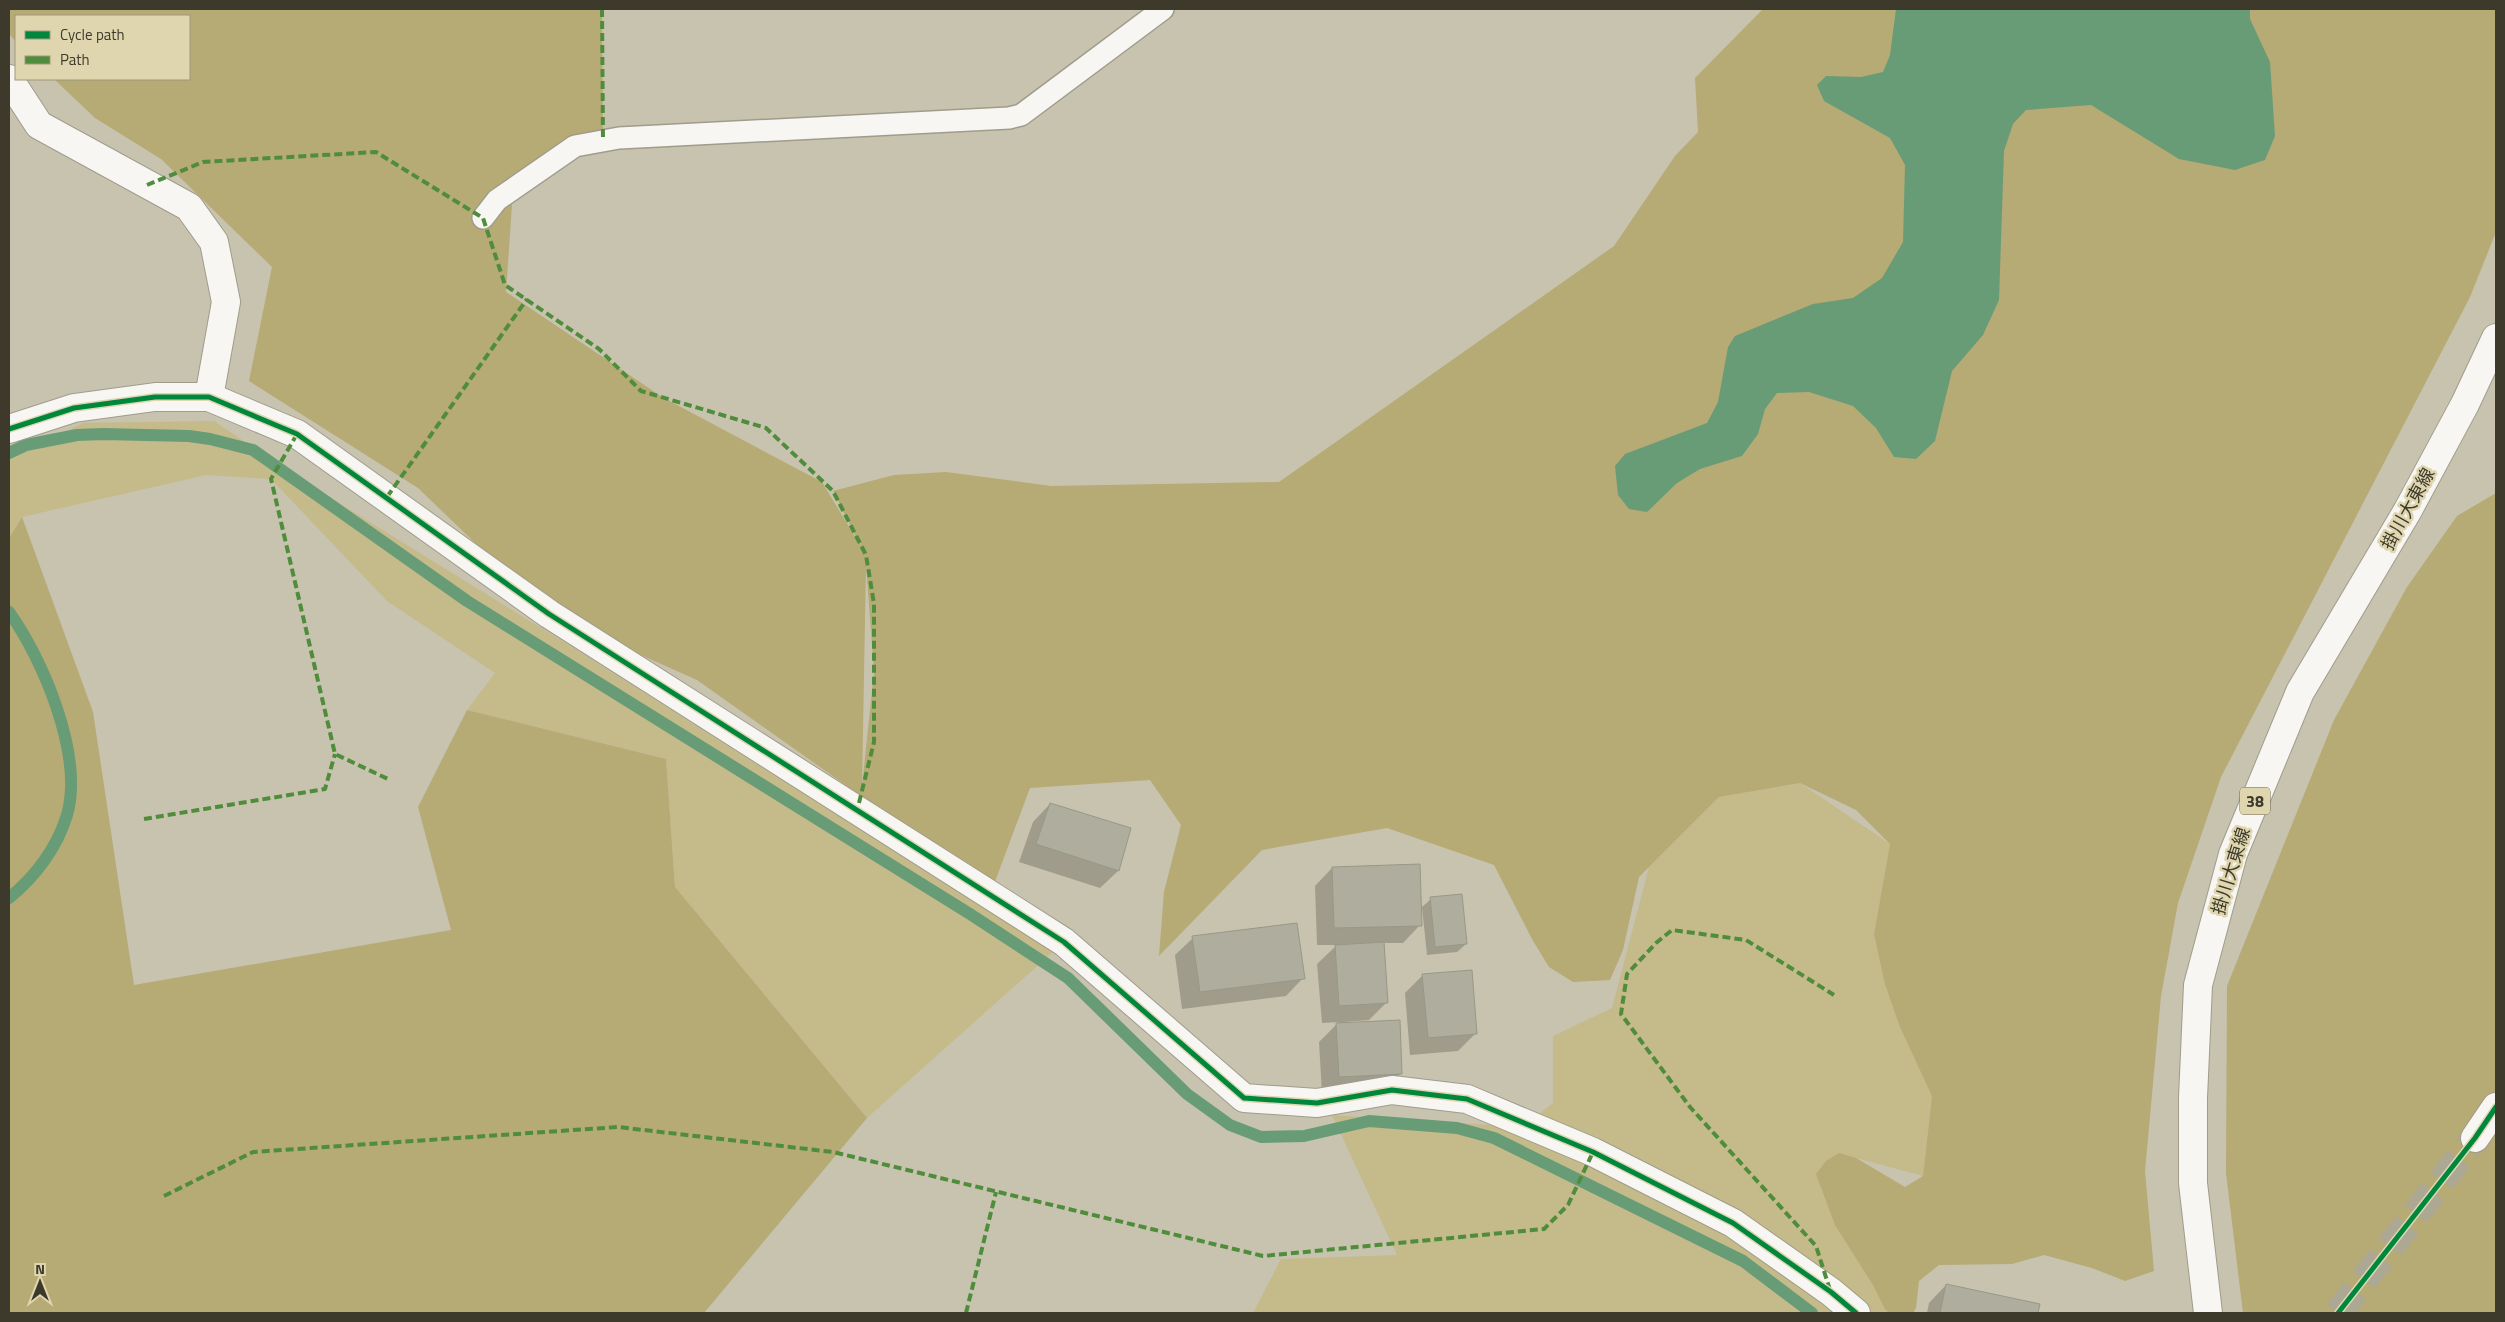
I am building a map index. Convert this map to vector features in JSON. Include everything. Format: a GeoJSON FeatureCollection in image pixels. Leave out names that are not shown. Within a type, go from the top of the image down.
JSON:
{"type":"FeatureCollection","features":[{"type":"Feature","properties":{"kind":"street"},"geometry":{"type":"LineString","coordinates":[[9,80],[39,124],[189,207],[214,242],[226,302],[209,398]]}},
{"type":"Feature","properties":{"kind":"street","name":"掛川大東線"},"geometry":{"type":"LineString","coordinates":[[2208,1313],[2193,1183],[2193,1098],[2198,985],[2233,854],[2300,692],[2408,510],[2465,404],[2496,338]]}},
{"type":"Feature","properties":{"kind":"street"},"geometry":{"type":"LineString","coordinates":[[9,429],[74,408],[154,397],[209,398],[297,434],[549,614],[1064,942],[1244,1098],[1317,1103],[1392,1090],[1467,1099],[1593,1152],[1733,1223],[1831,1292],[1856,1313]]}},
{"type":"Feature","properties":{"kind":"street"},"geometry":{"type":"LineString","coordinates":[[2475,1138],[2496,1107]]}},
{"type":"Feature","properties":{"kind":"lane"},"geometry":{"type":"LineString","coordinates":[[483,218],[497,200],[575,146],[619,138],[1009,118],[1021,115],[1163,9]]}},
{"type":"Feature","properties":{"kind":"shaded area"},"geometry":{"type":"Polygon","coordinates":[[[9,9],[602,9],[603,141],[498,201],[512,205],[506,292],[662,397],[822,482],[860,545],[833,491],[894,475],[946,472],[1051,486],[1279,482],[1614,246],[1675,156],[1698,132],[1695,78],[1763,9],[2496,9],[2496,232],[2470,297],[2221,777],[2178,903],[2161,996],[2145,1171],[2154,1271],[2125,1281],[2092,1268],[2044,1255],[2012,1264],[1939,1265],[1919,1281],[1916,1308],[1913,1313],[1889,1313],[1835,1225],[1816,1174],[1826,1161],[1839,1153],[1856,1158],[1905,1187],[1923,1176],[1932,1096],[1900,1027],[1885,984],[1874,934],[1890,844],[1856,810],[1800,783],[1719,797],[1639,877],[1623,950],[1610,980],[1573,982],[1549,967],[1532,939],[1494,865],[1387,828],[1262,850],[1159,956],[1164,892],[1181,825],[1150,780],[1030,788],[990,895],[915,848],[861,796],[697,680],[549,614],[418,488],[249,381],[272,267],[161,159],[95,118],[55,80],[190,80],[190,15],[15,15],[15,41],[9,34],[9,9]],[[866,565],[862,786],[874,672],[866,565]]]}},
{"type":"Feature","properties":{"kind":"shaded area"},"geometry":{"type":"Polygon","coordinates":[[[1896,9],[2250,9],[2250,19],[2270,62],[2275,136],[2265,160],[2235,170],[2179,159],[2091,105],[2026,110],[2013,124],[2004,151],[1999,300],[1983,335],[1952,371],[1935,441],[1916,459],[1894,457],[1876,428],[1853,406],[1809,392],[1777,393],[1765,409],[1758,434],[1742,456],[1700,469],[1677,483],[1647,512],[1629,509],[1618,495],[1615,466],[1625,454],[1707,423],[1718,402],[1728,347],[1735,336],[1813,304],[1853,298],[1882,278],[1903,242],[1905,165],[1890,138],[1824,101],[1817,85],[1826,76],[1861,77],[1883,72],[1890,55],[1896,9]]]}},
{"type":"Feature","properties":{"kind":"shaded area"},"geometry":{"type":"Polygon","coordinates":[[[214,421],[292,474],[564,642],[996,916],[1064,942],[867,1118],[675,887],[666,759],[467,710],[495,673],[387,601],[271,479],[206,475],[22,517],[9,538],[9,461],[12,458],[83,423],[214,421]]]}},
{"type":"Feature","properties":{"kind":"shaded area"},"geometry":{"type":"Polygon","coordinates":[[[2496,493],[2496,1313],[2243,1313],[2226,1173],[2227,986],[2334,720],[2407,587],[2457,516],[2496,493]]]}},
{"type":"Feature","properties":{"kind":"shaded area"},"geometry":{"type":"Polygon","coordinates":[[[22,517],[93,712],[134,985],[451,930],[418,807],[467,710],[666,759],[675,887],[867,1118],[704,1313],[9,1313],[9,538],[22,517]]]}},
{"type":"Feature","properties":{"kind":"shaded area"},"geometry":{"type":"Polygon","coordinates":[[[1800,783],[1890,844],[1874,934],[1932,1096],[1923,1176],[1856,1158],[1827,1161],[1894,1313],[1253,1313],[1281,1259],[1397,1255],[1332,1115],[1523,1127],[1553,1103],[1553,1036],[1612,1008],[1649,867],[1719,797],[1800,783]]]}},
{"type":"Feature","properties":{"kind":"building"},"geometry":{"type":"Polygon","coordinates":[[[1050,803],[1131,828],[1119,871],[1036,844],[1050,803]]]}},
{"type":"Feature","properties":{"kind":"building"},"geometry":{"type":"Polygon","coordinates":[[[1420,864],[1422,926],[1334,928],[1332,867],[1420,864]]]}},
{"type":"Feature","properties":{"kind":"building"},"geometry":{"type":"Polygon","coordinates":[[[1462,894],[1467,944],[1435,947],[1430,897],[1462,894]]]}},
{"type":"Feature","properties":{"kind":"building"},"geometry":{"type":"Polygon","coordinates":[[[1297,923],[1305,979],[1200,992],[1192,936],[1297,923]]]}},
{"type":"Feature","properties":{"kind":"building"},"geometry":{"type":"Polygon","coordinates":[[[1384,942],[1388,1003],[1339,1006],[1335,945],[1384,942]]]}},
{"type":"Feature","properties":{"kind":"building"},"geometry":{"type":"Polygon","coordinates":[[[1472,970],[1477,1034],[1428,1038],[1422,974],[1472,970]]]}},
{"type":"Feature","properties":{"kind":"building"},"geometry":{"type":"Polygon","coordinates":[[[1400,1020],[1402,1074],[1339,1077],[1336,1023],[1400,1020]]]}},
{"type":"Feature","properties":{"kind":"building"},"geometry":{"type":"Polygon","coordinates":[[[1946,1284],[2040,1304],[2038,1313],[1940,1313],[1946,1284]]]}},
{"type":"Feature","properties":{"kind":"waterway"},"geometry":{"type":"LineString","coordinates":[[9,453],[26,445],[77,435],[103,434],[189,436],[210,439],[253,450],[467,601],[970,914],[1068,978],[1187,1094],[1230,1125],[1261,1137],[1304,1136],[1369,1121],[1457,1128],[1494,1138],[1743,1261],[1812,1313]]}},
{"type":"Feature","properties":{"kind":"waterway"},"geometry":{"type":"LineString","coordinates":[[9,612],[35,655],[57,709],[70,765],[71,791],[63,827],[51,850],[28,881],[9,898]]}},
{"type":"Feature","properties":{"kind":"tunnel"},"geometry":{"type":"LineString","coordinates":[[2338,1313],[2475,1138]]}},
{"type":"Feature","properties":{"kind":"marked path"},"geometry":{"type":"LineString","coordinates":[[602,9],[603,141]]}},
{"type":"Feature","properties":{"kind":"marked path"},"geometry":{"type":"LineString","coordinates":[[147,185],[203,162],[376,152],[483,218],[505,285],[599,349],[641,391],[766,428],[833,491],[866,555],[874,604],[874,742],[857,811]]}},
{"type":"Feature","properties":{"kind":"marked path"},"geometry":{"type":"LineString","coordinates":[[387,497],[527,299]]}},
{"type":"Feature","properties":{"kind":"marked path"},"geometry":{"type":"LineString","coordinates":[[297,434],[271,479],[335,754],[388,779]]}},
{"type":"Feature","properties":{"kind":"marked path"},"geometry":{"type":"LineString","coordinates":[[144,819],[325,789],[335,754]]}},
{"type":"Feature","properties":{"kind":"marked path"},"geometry":{"type":"LineString","coordinates":[[1830,1290],[1816,1246],[1690,1107],[1621,1014],[1627,974],[1656,943],[1672,930],[1746,940],[1834,995]]}},
{"type":"Feature","properties":{"kind":"marked path"},"geometry":{"type":"LineString","coordinates":[[164,1196],[253,1152],[618,1127],[833,1152],[1263,1256],[1544,1229],[1568,1205],[1593,1152]]}},
{"type":"Feature","properties":{"kind":"marked path"},"geometry":{"type":"LineString","coordinates":[[966,1313],[996,1192]]}},
{"type":"Feature","properties":{"kind":"cycle path"},"geometry":{"type":"LineString","coordinates":[[9,429],[74,408],[155,397],[209,397],[297,434],[549,614],[1064,942],[1244,1098],[1317,1103],[1392,1090],[1467,1099],[1593,1152],[1733,1223],[1831,1292],[1856,1313]]}},
{"type":"Feature","properties":{"kind":"cycle path"},"geometry":{"type":"LineString","coordinates":[[2338,1313],[2475,1138],[2496,1107]]}}]}
